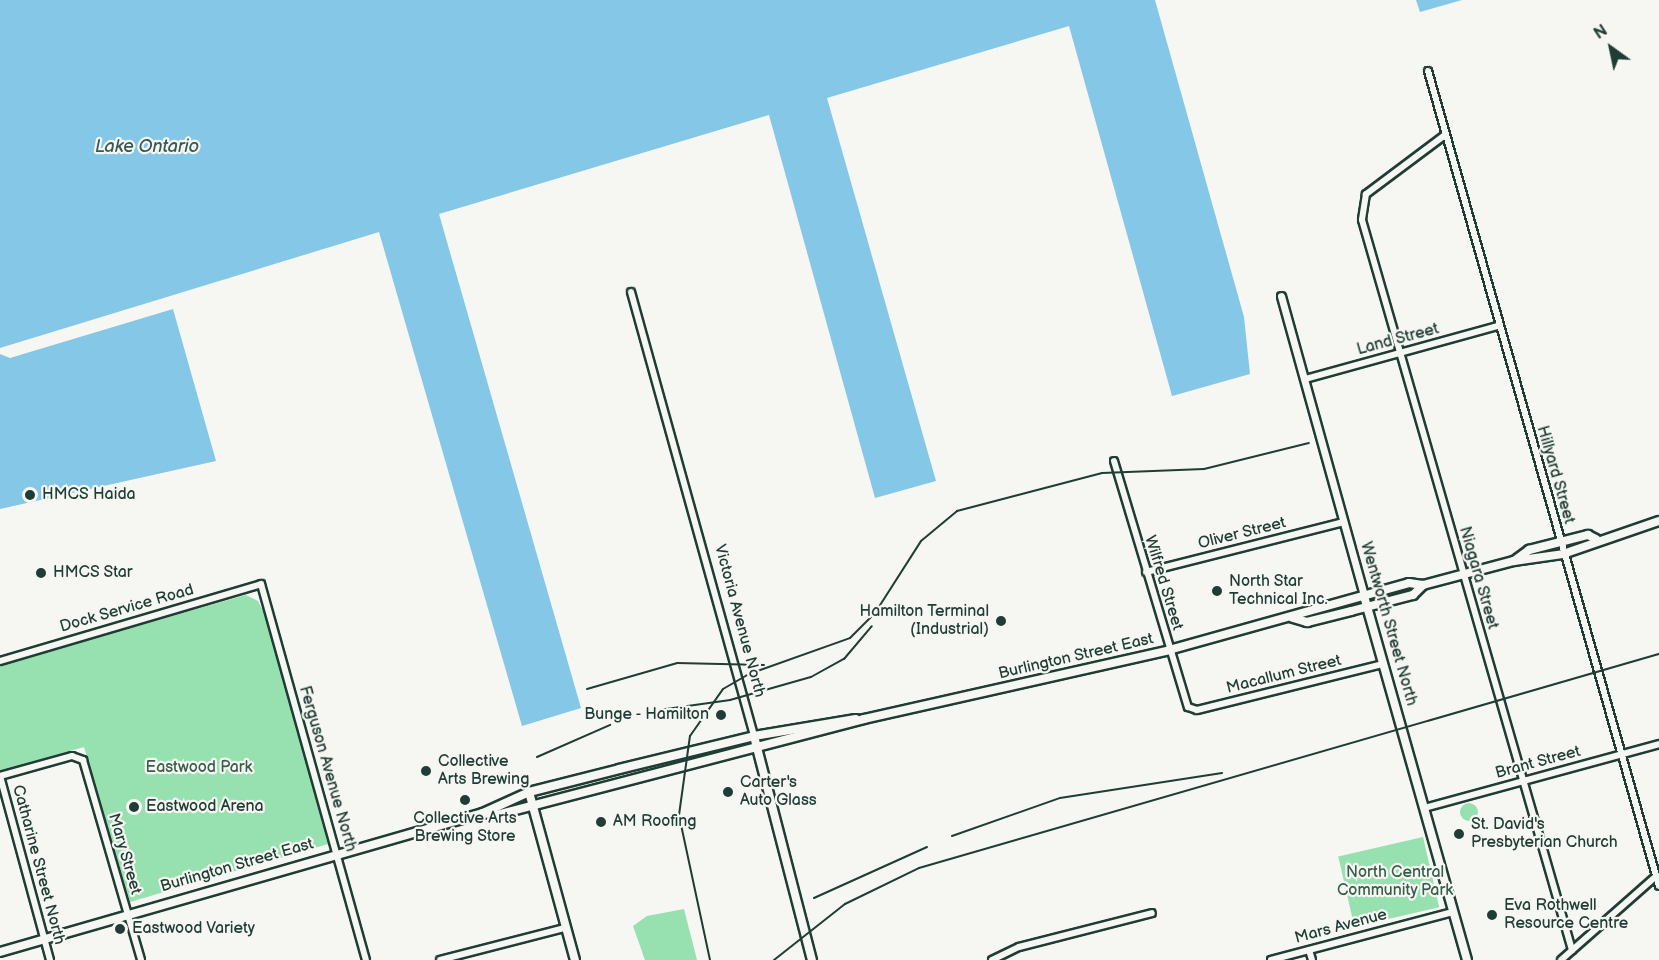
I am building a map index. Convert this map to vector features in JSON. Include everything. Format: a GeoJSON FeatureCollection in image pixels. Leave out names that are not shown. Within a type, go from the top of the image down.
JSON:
{"type":"FeatureCollection","features":[{"type":"Feature","properties":{"kind":"main road","name":"Burlington Street East"},"geometry":{"type":"LineString","coordinates":[[1514,561],[1563,554],[1590,547],[1596,539],[1659,522]]}},
{"type":"Feature","properties":{"kind":"main road","name":"Burlington Street East"},"geometry":{"type":"LineString","coordinates":[[0,952],[336,852],[483,813],[533,804],[758,749],[864,719],[1169,650],[1293,618],[1409,583],[1423,585],[1463,575],[1514,561],[1560,542],[1588,535],[1596,539]]}},
{"type":"Feature","properties":{"kind":"main road","name":"Burlington Street East"},"geometry":{"type":"LineString","coordinates":[[1293,618],[1307,622],[1367,607],[1413,595],[1423,585]]}},
{"type":"Feature","properties":{"kind":"main road","name":"Wentworth Street North"},"geometry":{"type":"LineString","coordinates":[[1364,596],[1467,960]]}},
{"type":"Feature","properties":{"kind":"main road","name":"Burlington Street East"},"geometry":{"type":"LineString","coordinates":[[483,813],[529,792],[754,736],[864,719]]}},
{"type":"Feature","properties":{"kind":"main road","name":"Victoria Avenue North"},"geometry":{"type":"LineString","coordinates":[[754,736],[812,960]]}},
{"type":"Feature","properties":{"kind":"main road"},"geometry":{"type":"LineString","coordinates":[[529,792],[575,960]]}},
{"type":"Feature","properties":{"kind":"street","name":"Hillyard Street"},"geometry":{"type":"LineString","coordinates":[[1428,71],[1619,755],[1654,878],[1659,886]]}},
{"type":"Feature","properties":{"kind":"street","name":"Niagara Street"},"geometry":{"type":"LineString","coordinates":[[1445,135],[1366,194],[1362,212],[1521,782],[1572,950]]}},
{"type":"Feature","properties":{"kind":"street","name":"Victoria Avenue North"},"geometry":{"type":"LineString","coordinates":[[631,292],[754,736]]}},
{"type":"Feature","properties":{"kind":"street","name":"Wentworth Street North"},"geometry":{"type":"LineString","coordinates":[[1281,296],[1364,596]]}},
{"type":"Feature","properties":{"kind":"street","name":"Land Street"},"geometry":{"type":"LineString","coordinates":[[1305,379],[1498,326]]}},
{"type":"Feature","properties":{"kind":"street","name":"Wilfred Street"},"geometry":{"type":"LineString","coordinates":[[1114,461],[1184,703],[1191,710]]}},
{"type":"Feature","properties":{"kind":"street","name":"Oliver Street"},"geometry":{"type":"LineString","coordinates":[[1146,572],[1344,522]]}},
{"type":"Feature","properties":{"kind":"street","name":"Dock Service Road"},"geometry":{"type":"LineString","coordinates":[[0,661],[261,585]]}},
{"type":"Feature","properties":{"kind":"street","name":"Ferguson Avenue North"},"geometry":{"type":"LineString","coordinates":[[261,585],[366,960]]}},
{"type":"Feature","properties":{"kind":"street","name":"Macallum Street"},"geometry":{"type":"LineString","coordinates":[[1191,710],[1383,664]]}},
{"type":"Feature","properties":{"kind":"street","name":"Brant Street"},"geometry":{"type":"LineString","coordinates":[[1424,808],[1659,744]]}},
{"type":"Feature","properties":{"kind":"street","name":"Mary Street"},"geometry":{"type":"LineString","coordinates":[[0,776],[79,757],[141,960]]}},
{"type":"Feature","properties":{"kind":"street","name":"Catharine Street North"},"geometry":{"type":"LineString","coordinates":[[0,776],[50,960]]}},
{"type":"Feature","properties":{"kind":"street"},"geometry":{"type":"LineString","coordinates":[[1561,960],[1654,878]]}},
{"type":"Feature","properties":{"kind":"street","name":"Mars Avenue"},"geometry":{"type":"LineString","coordinates":[[1271,960],[1452,912]]}},
{"type":"Feature","properties":{"kind":"street"},"geometry":{"type":"LineString","coordinates":[[992,960],[1019,947],[1152,913]]}},
{"type":"Feature","properties":{"kind":"street"},"geometry":{"type":"LineString","coordinates":[[440,960],[565,927]]}},
{"type":"Feature","properties":{"kind":"street"},"geometry":{"type":"LineString","coordinates":[[1309,950],[1312,960]]}},
{"type":"Feature","properties":{"kind":"green space","name":"Eastwood Park"},"geometry":{"type":"Polygon","coordinates":[[[246,595],[258,601],[266,617],[328,844],[130,902],[84,747],[0,771],[0,665],[246,595]]]}},
{"type":"Feature","properties":{"kind":"green space"},"geometry":{"type":"Polygon","coordinates":[[[1469,803],[1475,806],[1478,812],[1475,818],[1469,821],[1463,818],[1460,812],[1463,806],[1469,803]]]}},
{"type":"Feature","properties":{"kind":"green space","name":"North Central Community Park"},"geometry":{"type":"Polygon","coordinates":[[[1423,837],[1439,907],[1354,927],[1338,857],[1423,837]]]}},
{"type":"Feature","properties":{"kind":"green space"},"geometry":{"type":"Polygon","coordinates":[[[684,909],[697,960],[645,960],[633,926],[647,916],[684,909]]]}},
{"type":"Feature","properties":{"kind":"water","name":"Lake Ontario"},"geometry":{"type":"Polygon","coordinates":[[[0,0],[1155,0],[1244,317],[1250,374],[1172,396],[1069,26],[827,98],[936,481],[875,498],[769,115],[439,214],[581,708],[522,726],[379,232],[0,348],[0,0]]]}},
{"type":"Feature","properties":{"kind":"water"},"geometry":{"type":"Polygon","coordinates":[[[1416,0],[1462,0],[1420,12],[1416,0]]]}},
{"type":"Feature","properties":{"kind":"water"},"geometry":{"type":"Polygon","coordinates":[[[173,309],[216,461],[0,509],[0,354],[10,358],[173,309]]]}},
{"type":"Feature","properties":{"kind":"railway"},"geometry":{"type":"LineString","coordinates":[[710,960],[679,815],[690,736],[723,689],[749,674],[850,638],[875,613],[921,541],[957,511],[1102,473],[1204,469],[1309,443]]}},
{"type":"Feature","properties":{"kind":"railway"},"geometry":{"type":"LineString","coordinates":[[659,710],[730,700],[811,677],[844,659],[872,626]]}},
{"type":"Feature","properties":{"kind":"railway"},"geometry":{"type":"LineString","coordinates":[[774,960],[845,904],[919,868],[1659,654]]}},
{"type":"Feature","properties":{"kind":"railway"},"geometry":{"type":"LineString","coordinates":[[587,689],[677,663],[764,665]]}},
{"type":"Feature","properties":{"kind":"railway"},"geometry":{"type":"LineString","coordinates":[[537,757],[610,725]]}},
{"type":"Feature","properties":{"kind":"railway"},"geometry":{"type":"LineString","coordinates":[[952,836],[1060,798],[1222,773]]}},
{"type":"Feature","properties":{"kind":"railway"},"geometry":{"type":"LineString","coordinates":[[814,898],[927,847]]}},
{"type":"Feature","properties":{"kind":"place","name":"HMCS Haida"},"geometry":{"type":"Point","coordinates":[30,495]}},
{"type":"Feature","properties":{"kind":"place","name":"HMCS Star"},"geometry":{"type":"Point","coordinates":[41,573]}},
{"type":"Feature","properties":{"kind":"place","name":"North Star Technical Inc."},"geometry":{"type":"Point","coordinates":[1217,591]}},
{"type":"Feature","properties":{"kind":"place","name":"Hamilton Terminal (Industrial)"},"geometry":{"type":"Point","coordinates":[1001,621]}},
{"type":"Feature","properties":{"kind":"place","name":"Bunge - Hamilton"},"geometry":{"type":"Point","coordinates":[721,715]}},
{"type":"Feature","properties":{"kind":"place","name":"Collective Arts Brewing"},"geometry":{"type":"Point","coordinates":[426,771]}},
{"type":"Feature","properties":{"kind":"place","name":"Carter's Auto Glass"},"geometry":{"type":"Point","coordinates":[728,792]}},
{"type":"Feature","properties":{"kind":"place","name":"Collective Arts Brewing Store"},"geometry":{"type":"Point","coordinates":[465,800]}},
{"type":"Feature","properties":{"kind":"place","name":"Eastwood Arena"},"geometry":{"type":"Point","coordinates":[134,807]}},
{"type":"Feature","properties":{"kind":"place","name":"AM Roofing"},"geometry":{"type":"Point","coordinates":[601,822]}},
{"type":"Feature","properties":{"kind":"place","name":"St. David's Presbyterian Church"},"geometry":{"type":"Point","coordinates":[1459,834]}},
{"type":"Feature","properties":{"kind":"place","name":"Eva Rothwell Resource Centre"},"geometry":{"type":"Point","coordinates":[1492,915]}},
{"type":"Feature","properties":{"kind":"place","name":"Eastwood Variety"},"geometry":{"type":"Point","coordinates":[120,929]}}]}
